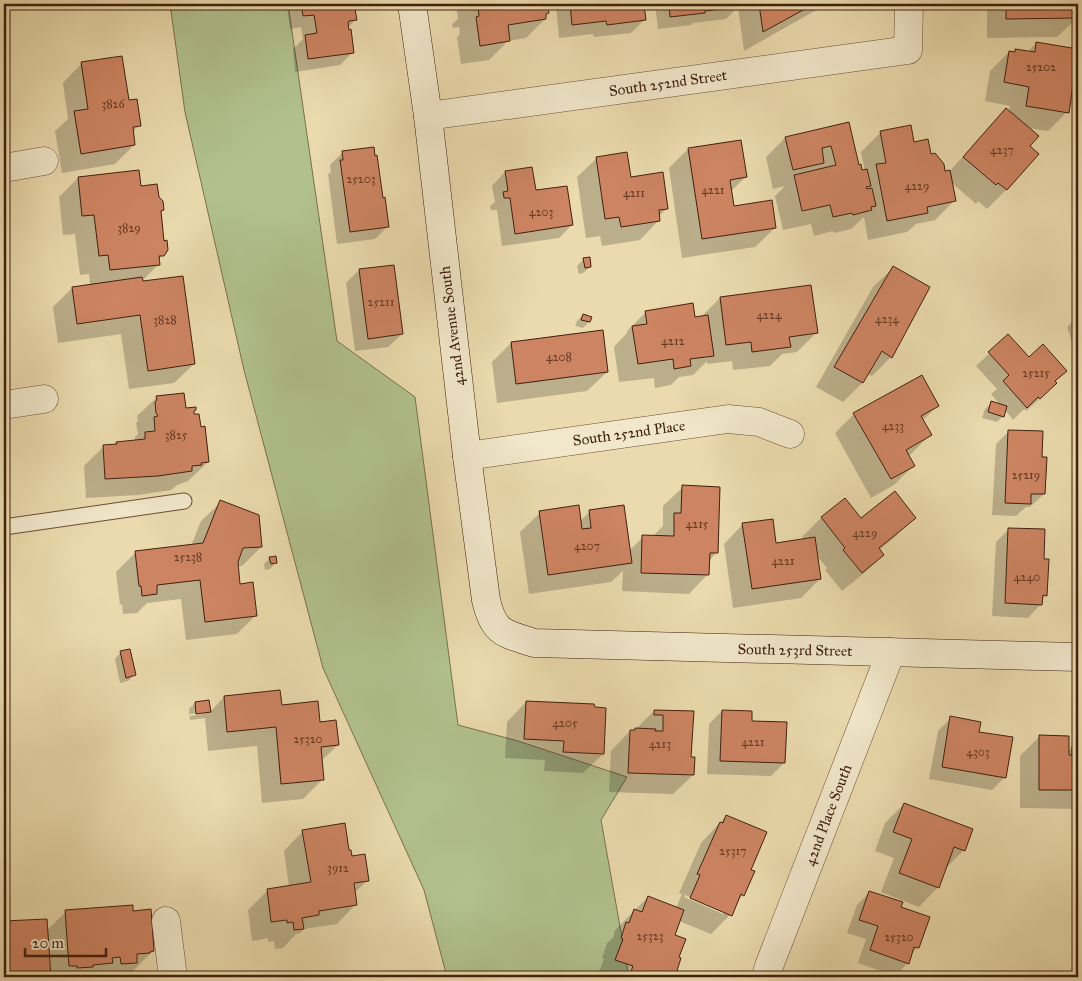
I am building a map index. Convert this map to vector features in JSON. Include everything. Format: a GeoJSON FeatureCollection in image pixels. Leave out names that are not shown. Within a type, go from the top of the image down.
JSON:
{"type":"FeatureCollection","features":[{"type":"Feature","properties":{"kind":"street","name":"42nd Avenue South"},"geometry":{"type":"LineString","coordinates":[[412,4],[428,116],[467,456],[486,600],[490,615],[498,629],[513,636]]}},
{"type":"Feature","properties":{"kind":"street","name":"South 252nd Street"},"geometry":{"type":"LineString","coordinates":[[428,116],[908,50],[909,4]]}},
{"type":"Feature","properties":{"kind":"street"},"geometry":{"type":"LineString","coordinates":[[4,168],[44,161]]}},
{"type":"Feature","properties":{"kind":"street"},"geometry":{"type":"LineString","coordinates":[[4,405],[44,399]]}},
{"type":"Feature","properties":{"kind":"street","name":"South 252nd Place"},"geometry":{"type":"LineString","coordinates":[[467,456],[728,419],[759,422],[790,434]]}},
{"type":"Feature","properties":{"kind":"street","name":"South 253rd Street"},"geometry":{"type":"LineString","coordinates":[[513,636],[534,644],[1078,657]]}},
{"type":"Feature","properties":{"kind":"street","name":"42nd Place South"},"geometry":{"type":"LineString","coordinates":[[766,977],[891,652]]}},
{"type":"Feature","properties":{"kind":"street"},"geometry":{"type":"LineString","coordinates":[[166,921],[173,977]]}},
{"type":"Feature","properties":{"kind":"lane"},"geometry":{"type":"LineString","coordinates":[[4,527],[184,501]]}},
{"type":"Feature","properties":{"kind":"green space"},"geometry":{"type":"Polygon","coordinates":[[[170,4],[288,4],[337,341],[415,397],[458,725],[518,741],[627,777],[601,820],[629,977],[447,977],[424,890],[323,668],[244,370],[185,112],[170,4]]]}},
{"type":"Feature","properties":{"kind":"building"},"geometry":{"type":"Polygon","coordinates":[[[301,4],[354,4],[357,20],[349,21],[348,23],[349,30],[351,29],[354,53],[308,59],[305,35],[317,33],[314,15],[303,16],[301,4]]]}},
{"type":"Feature","properties":{"kind":"building"},"geometry":{"type":"Polygon","coordinates":[[[471,4],[547,4],[549,13],[546,14],[546,19],[508,25],[510,41],[480,46],[476,17],[479,16],[478,8],[472,9],[471,4]]]}},
{"type":"Feature","properties":{"kind":"building"},"geometry":{"type":"Polygon","coordinates":[[[570,4],[644,4],[646,20],[607,25],[606,21],[572,25],[570,4]]]}},
{"type":"Feature","properties":{"kind":"building"},"geometry":{"type":"Polygon","coordinates":[[[669,4],[740,4],[740,7],[670,17],[669,4]]]}},
{"type":"Feature","properties":{"kind":"building"},"geometry":{"type":"Polygon","coordinates":[[[759,4],[814,4],[763,32],[759,4]]]}},
{"type":"Feature","properties":{"kind":"building"},"geometry":{"type":"Polygon","coordinates":[[[1006,4],[1078,4],[1078,18],[1006,19],[1006,4]]]}},
{"type":"Feature","properties":{"kind":"building"},"geometry":{"type":"Polygon","coordinates":[[[1036,42],[1078,49],[1069,113],[1026,106],[1029,87],[1004,82],[1009,51],[1015,52],[1015,49],[1035,52],[1036,42]]]}},
{"type":"Feature","properties":{"kind":"building"},"geometry":{"type":"Polygon","coordinates":[[[122,56],[129,100],[137,99],[141,126],[133,127],[135,145],[81,154],[74,111],[88,109],[81,62],[122,56]]]}},
{"type":"Feature","properties":{"kind":"building"},"geometry":{"type":"Polygon","coordinates":[[[1006,108],[1039,136],[1030,146],[1039,154],[1007,190],[998,183],[996,185],[963,157],[1006,108]]]}},
{"type":"Feature","properties":{"kind":"building"},"geometry":{"type":"Polygon","coordinates":[[[849,122],[859,165],[861,164],[862,170],[867,169],[871,186],[866,187],[867,189],[872,188],[876,206],[871,207],[872,210],[853,215],[852,213],[833,217],[830,205],[802,211],[794,175],[836,165],[831,146],[822,148],[824,163],[793,170],[785,137],[849,122]]]}},
{"type":"Feature","properties":{"kind":"building"},"geometry":{"type":"Polygon","coordinates":[[[911,125],[914,142],[928,139],[931,154],[935,153],[944,164],[945,171],[950,170],[956,201],[927,207],[928,213],[887,221],[876,164],[886,163],[880,131],[911,125]]]}},
{"type":"Feature","properties":{"kind":"building"},"geometry":{"type":"Polygon","coordinates":[[[741,140],[747,177],[730,180],[734,206],[772,200],[776,228],[702,239],[688,148],[741,140]]]}},
{"type":"Feature","properties":{"kind":"building"},"geometry":{"type":"Polygon","coordinates":[[[374,147],[375,156],[377,155],[383,198],[385,197],[389,227],[350,232],[340,160],[343,160],[342,151],[374,147]]]}},
{"type":"Feature","properties":{"kind":"building"},"geometry":{"type":"Polygon","coordinates":[[[627,152],[631,177],[663,172],[668,209],[659,210],[660,221],[621,227],[619,217],[605,219],[596,157],[627,152]]]}},
{"type":"Feature","properties":{"kind":"building"},"geometry":{"type":"Polygon","coordinates":[[[532,167],[536,190],[567,186],[573,225],[515,234],[510,198],[504,198],[503,192],[508,191],[505,171],[532,167]]]}},
{"type":"Feature","properties":{"kind":"building"},"geometry":{"type":"Polygon","coordinates":[[[139,170],[141,186],[157,184],[159,197],[163,201],[164,210],[161,211],[164,241],[167,240],[168,250],[164,256],[159,256],[160,265],[110,270],[108,255],[99,256],[94,215],[82,216],[78,177],[139,170]]]}},
{"type":"Feature","properties":{"kind":"building"},"geometry":{"type":"Polygon","coordinates":[[[590,257],[591,267],[585,268],[583,258],[590,257]]]}},
{"type":"Feature","properties":{"kind":"building"},"geometry":{"type":"Polygon","coordinates":[[[394,265],[403,334],[368,339],[359,269],[394,265]]]}},
{"type":"Feature","properties":{"kind":"building"},"geometry":{"type":"Polygon","coordinates":[[[893,266],[930,287],[892,358],[882,351],[863,383],[834,367],[893,266]]]}},
{"type":"Feature","properties":{"kind":"building"},"geometry":{"type":"Polygon","coordinates":[[[183,276],[195,364],[148,371],[140,315],[77,324],[72,287],[142,277],[143,281],[183,276]]]}},
{"type":"Feature","properties":{"kind":"building"},"geometry":{"type":"Polygon","coordinates":[[[811,285],[818,333],[789,337],[791,347],[752,352],[751,342],[726,345],[720,297],[811,285]]]}},
{"type":"Feature","properties":{"kind":"building"},"geometry":{"type":"Polygon","coordinates":[[[693,303],[695,317],[708,315],[714,356],[690,359],[691,366],[674,369],[673,359],[638,364],[632,326],[647,324],[645,311],[693,303]]]}},
{"type":"Feature","properties":{"kind":"building"},"geometry":{"type":"Polygon","coordinates":[[[583,314],[592,317],[590,322],[581,320],[583,314]]]}},
{"type":"Feature","properties":{"kind":"building"},"geometry":{"type":"Polygon","coordinates":[[[603,330],[608,372],[516,384],[511,342],[603,330]]]}},
{"type":"Feature","properties":{"kind":"building"},"geometry":{"type":"Polygon","coordinates":[[[1008,334],[1029,357],[1043,344],[1067,371],[1055,381],[1057,383],[1040,399],[1038,397],[1027,408],[1003,381],[1009,375],[988,352],[1008,334]]]}},
{"type":"Feature","properties":{"kind":"building"},"geometry":{"type":"Polygon","coordinates":[[[922,375],[939,406],[921,416],[932,435],[906,450],[915,466],[891,479],[853,413],[922,375]]]}},
{"type":"Feature","properties":{"kind":"building"},"geometry":{"type":"Polygon","coordinates":[[[184,393],[186,408],[196,407],[194,414],[199,414],[201,427],[205,426],[209,462],[192,466],[192,471],[158,476],[105,479],[103,445],[145,439],[145,432],[155,431],[154,417],[158,416],[156,413],[156,396],[184,393]]]}},
{"type":"Feature","properties":{"kind":"building"},"geometry":{"type":"Polygon","coordinates":[[[991,401],[1007,406],[1004,417],[988,412],[991,401]]]}},
{"type":"Feature","properties":{"kind":"building"},"geometry":{"type":"Polygon","coordinates":[[[1008,430],[1043,431],[1042,457],[1047,457],[1045,494],[1031,494],[1031,504],[1005,503],[1008,430]]]}},
{"type":"Feature","properties":{"kind":"building"},"geometry":{"type":"Polygon","coordinates":[[[682,485],[720,487],[718,553],[710,553],[709,575],[641,573],[642,535],[674,536],[674,513],[681,513],[682,485]]]}},
{"type":"Feature","properties":{"kind":"building"},"geometry":{"type":"Polygon","coordinates":[[[895,491],[916,518],[879,548],[884,555],[862,573],[843,550],[845,548],[821,517],[845,498],[861,518],[895,491]]]}},
{"type":"Feature","properties":{"kind":"building"},"geometry":{"type":"Polygon","coordinates":[[[220,500],[259,515],[262,547],[243,548],[238,562],[240,584],[253,582],[257,616],[205,622],[200,580],[157,585],[157,594],[142,596],[135,551],[203,543],[220,500]]]}},
{"type":"Feature","properties":{"kind":"building"},"geometry":{"type":"Polygon","coordinates":[[[579,505],[582,529],[591,528],[589,510],[624,505],[632,563],[548,575],[539,511],[579,505]]]}},
{"type":"Feature","properties":{"kind":"building"},"geometry":{"type":"Polygon","coordinates":[[[773,519],[776,543],[815,537],[821,579],[752,589],[742,523],[773,519]]]}},
{"type":"Feature","properties":{"kind":"building"},"geometry":{"type":"Polygon","coordinates":[[[1008,528],[1045,529],[1044,559],[1049,559],[1047,596],[1043,595],[1042,605],[1005,603],[1008,528]]]}},
{"type":"Feature","properties":{"kind":"building"},"geometry":{"type":"Polygon","coordinates":[[[276,556],[277,563],[271,564],[269,557],[276,556]]]}},
{"type":"Feature","properties":{"kind":"building"},"geometry":{"type":"Polygon","coordinates":[[[130,649],[136,675],[126,678],[120,651],[130,649]]]}},
{"type":"Feature","properties":{"kind":"building"},"geometry":{"type":"Polygon","coordinates":[[[280,690],[282,705],[318,701],[320,722],[336,720],[339,745],[321,747],[324,780],[281,784],[276,727],[227,732],[224,696],[280,690]]]}},
{"type":"Feature","properties":{"kind":"building"},"geometry":{"type":"Polygon","coordinates":[[[209,700],[211,712],[196,714],[195,702],[209,700]]]}},
{"type":"Feature","properties":{"kind":"building"},"geometry":{"type":"Polygon","coordinates":[[[526,701],[594,704],[595,707],[606,708],[604,754],[563,752],[564,741],[524,739],[526,701]]]}},
{"type":"Feature","properties":{"kind":"building"},"geometry":{"type":"Polygon","coordinates":[[[654,710],[694,711],[691,757],[695,757],[694,775],[628,773],[630,730],[635,730],[635,728],[663,731],[663,715],[654,715],[654,710]]]}},
{"type":"Feature","properties":{"kind":"building"},"geometry":{"type":"Polygon","coordinates":[[[722,710],[752,711],[752,721],[787,722],[785,763],[720,761],[722,710]]]}},
{"type":"Feature","properties":{"kind":"building"},"geometry":{"type":"Polygon","coordinates":[[[950,716],[981,722],[979,732],[1013,737],[1006,778],[942,767],[950,716]]]}},
{"type":"Feature","properties":{"kind":"building"},"geometry":{"type":"Polygon","coordinates":[[[1039,735],[1069,736],[1069,755],[1072,755],[1072,746],[1078,746],[1078,790],[1039,790],[1039,735]]]}},
{"type":"Feature","properties":{"kind":"building"},"geometry":{"type":"Polygon","coordinates":[[[904,803],[973,829],[965,851],[954,847],[939,888],[899,873],[912,839],[893,832],[904,803]]]}},
{"type":"Feature","properties":{"kind":"building"},"geometry":{"type":"Polygon","coordinates":[[[726,815],[767,832],[751,870],[755,871],[744,896],[741,894],[732,916],[690,898],[700,875],[697,874],[720,822],[723,823],[726,815]]]}},
{"type":"Feature","properties":{"kind":"building"},"geometry":{"type":"Polygon","coordinates":[[[345,823],[349,850],[351,850],[352,856],[365,854],[369,881],[354,883],[357,905],[319,911],[319,915],[302,918],[304,929],[294,930],[293,922],[287,923],[287,920],[271,922],[267,889],[311,882],[302,830],[345,823]]]}},
{"type":"Feature","properties":{"kind":"building"},"geometry":{"type":"Polygon","coordinates":[[[869,891],[903,902],[901,907],[930,917],[919,948],[914,947],[909,964],[870,950],[878,926],[859,920],[869,891]]]}},
{"type":"Feature","properties":{"kind":"building"},"geometry":{"type":"Polygon","coordinates":[[[648,896],[684,910],[675,935],[686,939],[679,957],[681,958],[675,977],[629,977],[633,966],[615,960],[623,939],[621,938],[626,922],[629,923],[634,909],[642,912],[648,896]]]}},
{"type":"Feature","properties":{"kind":"building"},"geometry":{"type":"Polygon","coordinates":[[[133,905],[133,911],[151,909],[154,951],[137,954],[137,963],[121,964],[120,957],[112,958],[113,963],[93,965],[93,967],[77,968],[77,966],[69,966],[65,910],[133,905]]]}},
{"type":"Feature","properties":{"kind":"building"},"geometry":{"type":"Polygon","coordinates":[[[47,919],[51,977],[4,977],[4,921],[47,919]]]}},
{"type":"Feature","properties":{"kind":"building"},"geometry":{"type":"Polygon","coordinates":[[[864,972],[877,977],[860,977],[861,975],[863,976],[864,972]]]}}]}
